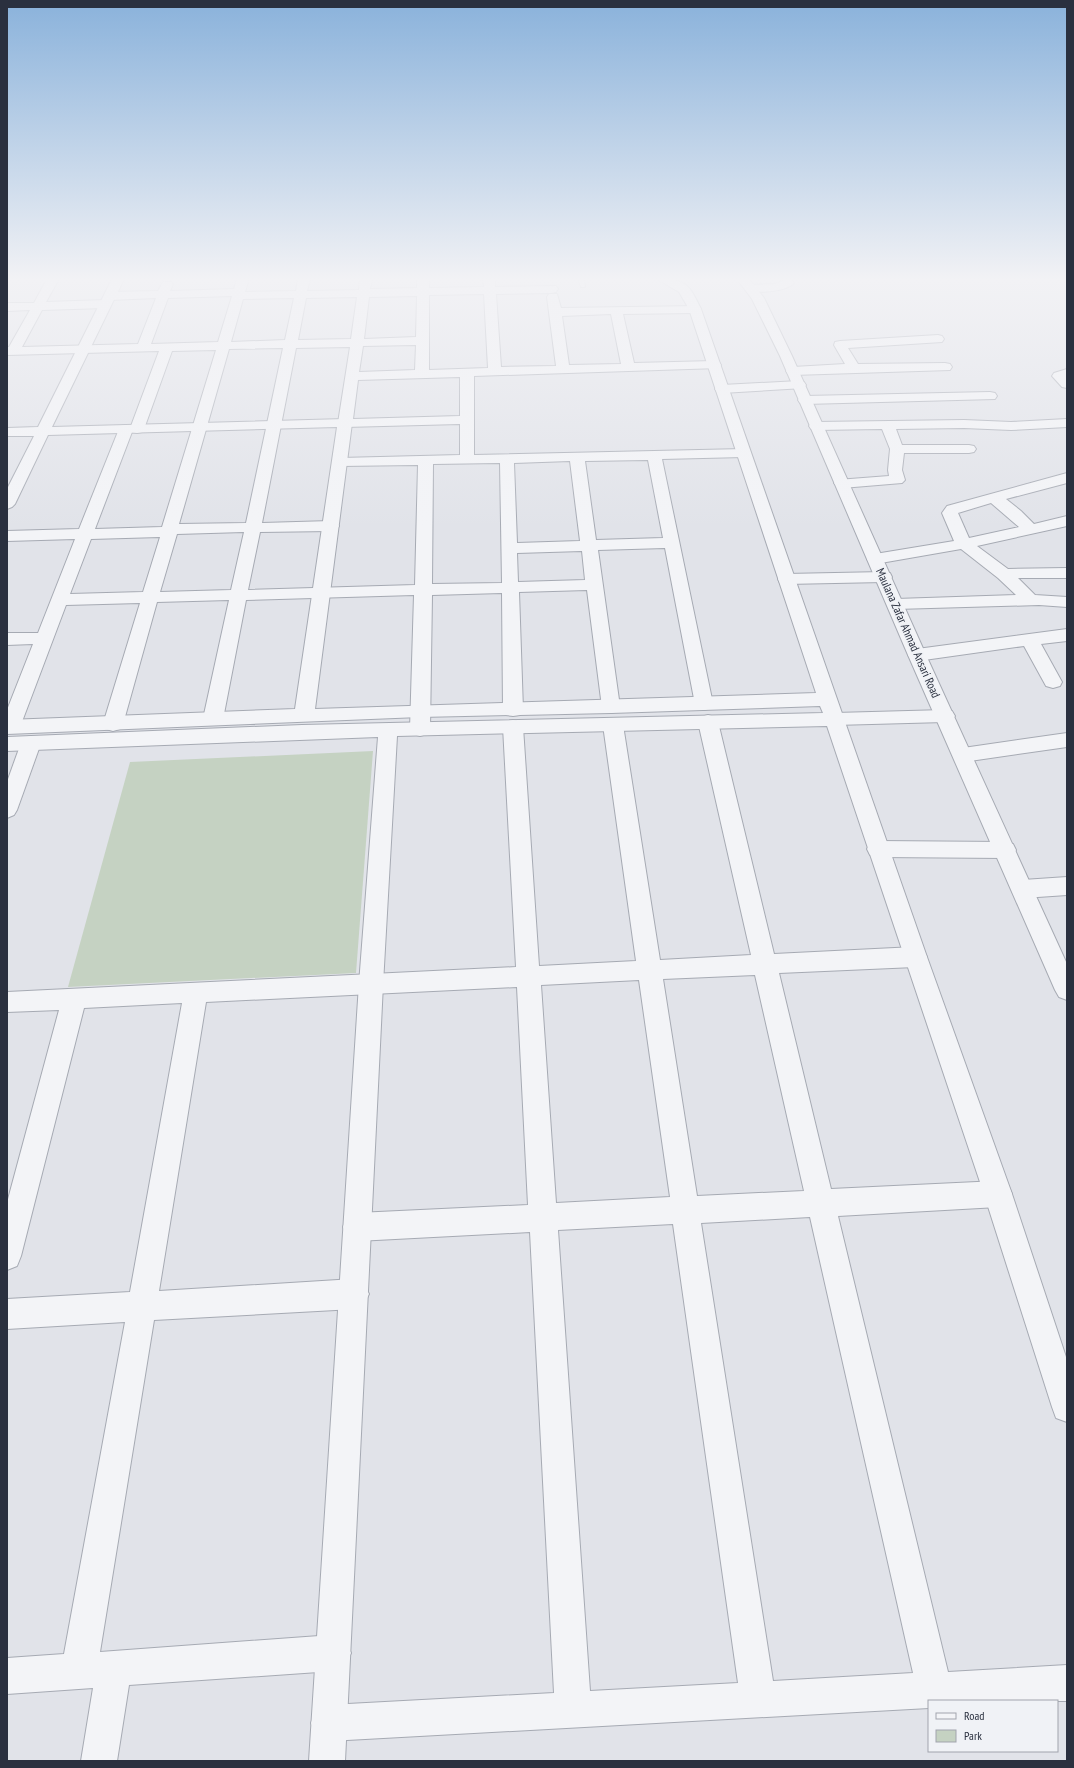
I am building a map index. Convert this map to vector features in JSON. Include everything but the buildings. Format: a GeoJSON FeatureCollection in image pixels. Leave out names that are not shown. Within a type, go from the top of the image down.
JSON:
{"type":"FeatureCollection","features":[{"type":"Feature","properties":{"kind":"street"},"geometry":{"type":"LineString","coordinates":[[8,501],[77,362]]}},
{"type":"Feature","properties":{"kind":"street"},"geometry":{"type":"LineString","coordinates":[[8,733],[85,534],[161,362]]}},
{"type":"Feature","properties":{"kind":"street"},"geometry":{"type":"LineString","coordinates":[[113,724],[219,362]]}},
{"type":"Feature","properties":{"kind":"street"},"geometry":{"type":"LineString","coordinates":[[214,719],[287,362]]}},
{"type":"Feature","properties":{"kind":"street"},"geometry":{"type":"LineString","coordinates":[[304,716],[354,362]]}},
{"type":"Feature","properties":{"kind":"street"},"geometry":{"type":"LineString","coordinates":[[422,362],[422,374]]}},
{"type":"Feature","properties":{"kind":"street"},"geometry":{"type":"LineString","coordinates":[[494,362],[495,372]]}},
{"type":"Feature","properties":{"kind":"street"},"geometry":{"type":"LineString","coordinates":[[562,362],[563,370]]}},
{"type":"Feature","properties":{"kind":"street"},"geometry":{"type":"LineString","coordinates":[[627,362],[628,367]]}},
{"type":"Feature","properties":{"kind":"street"},"geometry":{"type":"LineString","coordinates":[[713,362],[878,849],[998,1194],[1067,1407]]}},
{"type":"Feature","properties":{"kind":"street","name":"Maulana Zafar Ahmad Ansari Road"},"geometry":{"type":"LineString","coordinates":[[788,362],[896,604],[917,655],[1066,983]]}},
{"type":"Feature","properties":{"kind":"street"},"geometry":{"type":"LineString","coordinates":[[850,362],[854,368]]}},
{"type":"Feature","properties":{"kind":"street"},"geometry":{"type":"LineString","coordinates":[[352,376],[714,365]]}},
{"type":"Feature","properties":{"kind":"street"},"geometry":{"type":"LineString","coordinates":[[914,366],[924,382]]}},
{"type":"Feature","properties":{"kind":"street"},"geometry":{"type":"LineString","coordinates":[[799,385],[854,368],[945,366]]}},
{"type":"Feature","properties":{"kind":"street"},"geometry":{"type":"LineString","coordinates":[[467,372],[467,460]]}},
{"type":"Feature","properties":{"kind":"street"},"geometry":{"type":"LineString","coordinates":[[1067,373],[1060,376],[1067,385],[1065,388],[1067,394]]}},
{"type":"Feature","properties":{"kind":"street"},"geometry":{"type":"LineString","coordinates":[[722,389],[799,385],[948,397],[990,396]]}},
{"type":"Feature","properties":{"kind":"street"},"geometry":{"type":"LineString","coordinates":[[948,397],[964,424]]}},
{"type":"Feature","properties":{"kind":"street"},"geometry":{"type":"LineString","coordinates":[[7,432],[467,420]]}},
{"type":"Feature","properties":{"kind":"street"},"geometry":{"type":"LineString","coordinates":[[816,426],[964,424],[1011,426],[1067,423]]}},
{"type":"Feature","properties":{"kind":"street"},"geometry":{"type":"LineString","coordinates":[[842,483],[897,480],[897,449],[887,425]]}},
{"type":"Feature","properties":{"kind":"street"},"geometry":{"type":"LineString","coordinates":[[897,449],[969,449]]}},
{"type":"Feature","properties":{"kind":"street"},"geometry":{"type":"LineString","coordinates":[[340,462],[744,453]]}},
{"type":"Feature","properties":{"kind":"street"},"geometry":{"type":"LineString","coordinates":[[654,455],[706,713],[935,1690]]}},
{"type":"Feature","properties":{"kind":"street"},"geometry":{"type":"LineString","coordinates":[[577,457],[612,716],[758,1700]]}},
{"type":"Feature","properties":{"kind":"street"},"geometry":{"type":"LineString","coordinates":[[507,459],[513,719],[573,1709]]}},
{"type":"Feature","properties":{"kind":"street"},"geometry":{"type":"LineString","coordinates":[[420,720],[426,460]]}},
{"type":"Feature","properties":{"kind":"street"},"geometry":{"type":"LineString","coordinates":[[1030,600],[1004,574],[964,544],[950,513],[953,509],[1067,478]]}},
{"type":"Feature","properties":{"kind":"street"},"geometry":{"type":"LineString","coordinates":[[994,498],[1015,514],[1030,529]]}},
{"type":"Feature","properties":{"kind":"street"},"geometry":{"type":"LineString","coordinates":[[876,559],[964,544],[1067,521]]}},
{"type":"Feature","properties":{"kind":"street"},"geometry":{"type":"LineString","coordinates":[[7,536],[170,531],[253,526],[331,526]]}},
{"type":"Feature","properties":{"kind":"street"},"geometry":{"type":"LineString","coordinates":[[509,548],[672,543]]}},
{"type":"Feature","properties":{"kind":"street"},"geometry":{"type":"LineString","coordinates":[[1004,574],[1053,572],[1067,573]]}},
{"type":"Feature","properties":{"kind":"street"},"geometry":{"type":"LineString","coordinates":[[786,579],[884,577]]}},
{"type":"Feature","properties":{"kind":"street"},"geometry":{"type":"LineString","coordinates":[[59,600],[594,585]]}},
{"type":"Feature","properties":{"kind":"street"},"geometry":{"type":"LineString","coordinates":[[896,604],[1030,600],[1054,600],[1067,602]]}},
{"type":"Feature","properties":{"kind":"street"},"geometry":{"type":"LineString","coordinates":[[917,655],[1067,635]]}},
{"type":"Feature","properties":{"kind":"street"},"geometry":{"type":"LineString","coordinates":[[7,639],[44,638]]}},
{"type":"Feature","properties":{"kind":"street"},"geometry":{"type":"LineString","coordinates":[[1028,639],[1053,682]]}},
{"type":"Feature","properties":{"kind":"street"},"geometry":{"type":"LineString","coordinates":[[706,713],[828,699]]}},
{"type":"Feature","properties":{"kind":"street"},"geometry":{"type":"LineString","coordinates":[[8,733],[113,724],[304,716],[420,720],[513,719],[706,713],[835,719],[945,716]]}},
{"type":"Feature","properties":{"kind":"street"},"geometry":{"type":"LineString","coordinates":[[8,733],[31,743],[210,735],[388,730],[420,720]]}},
{"type":"Feature","properties":{"kind":"street"},"geometry":{"type":"LineString","coordinates":[[327,1761],[371,984],[388,730]]}},
{"type":"Feature","properties":{"kind":"street"},"geometry":{"type":"LineString","coordinates":[[963,755],[1067,740]]}},
{"type":"Feature","properties":{"kind":"street"},"geometry":{"type":"LineString","coordinates":[[8,803],[31,743]]}},
{"type":"Feature","properties":{"kind":"street"},"geometry":{"type":"LineString","coordinates":[[878,849],[1005,850]]}},
{"type":"Feature","properties":{"kind":"street"},"geometry":{"type":"LineString","coordinates":[[1022,889],[1067,886]]}},
{"type":"Feature","properties":{"kind":"street"},"geometry":{"type":"LineString","coordinates":[[7,1002],[915,957]]}},
{"type":"Feature","properties":{"kind":"street"},"geometry":{"type":"LineString","coordinates":[[79,1671],[196,993]]}},
{"type":"Feature","properties":{"kind":"street"},"geometry":{"type":"LineString","coordinates":[[7,1256],[74,999]]}},
{"type":"Feature","properties":{"kind":"street"},"geometry":{"type":"LineString","coordinates":[[357,1227],[998,1194]]}},
{"type":"Feature","properties":{"kind":"street"},"geometry":{"type":"LineString","coordinates":[[7,1314],[354,1294]]}},
{"type":"Feature","properties":{"kind":"street"},"geometry":{"type":"LineString","coordinates":[[7,1676],[333,1653]]}},
{"type":"Feature","properties":{"kind":"street"},"geometry":{"type":"LineString","coordinates":[[99,1761],[114,1668]]}},
{"type":"Feature","properties":{"kind":"street"},"geometry":{"type":"LineString","coordinates":[[329,1723],[1067,1683]]}},
{"type":"Feature","properties":{"kind":"green space"},"geometry":{"type":"Polygon","coordinates":[[[373,751],[356,973],[68,987],[130,762],[373,751]]]}}]}
